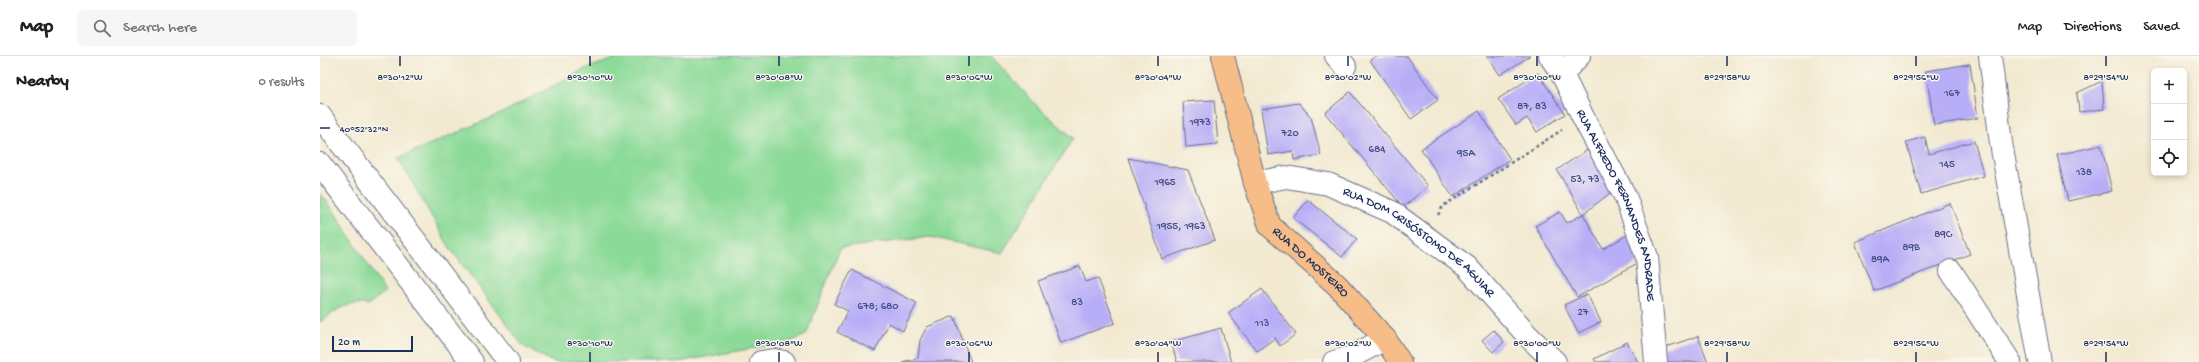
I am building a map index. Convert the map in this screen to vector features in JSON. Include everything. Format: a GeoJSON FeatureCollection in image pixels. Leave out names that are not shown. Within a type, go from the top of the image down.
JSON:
{"type":"FeatureCollection","features":[{"type":"Feature","properties":{"kind":"main road","name":"RUA DO MOSTEIRO"},"geometry":{"type":"LineString","coordinates":[[1223,56],[1255,183],[1270,226],[1337,285],[1385,339],[1400,362]]}},
{"type":"Feature","properties":{"kind":"street","name":"RUA ALFREDO FERNANDES ANDRADE"},"geometry":{"type":"LineString","coordinates":[[1550,56],[1562,74],[1582,117],[1625,196],[1647,257],[1656,362]]}},
{"type":"Feature","properties":{"kind":"street"},"geometry":{"type":"LineString","coordinates":[[1562,74],[1579,56]]}},
{"type":"Feature","properties":{"kind":"street"},"geometry":{"type":"LineString","coordinates":[[1990,56],[2001,143],[2040,362]]}},
{"type":"Feature","properties":{"kind":"street"},"geometry":{"type":"LineString","coordinates":[[320,116],[508,362]]}},
{"type":"Feature","properties":{"kind":"street"},"geometry":{"type":"LineString","coordinates":[[320,164],[472,362]]}},
{"type":"Feature","properties":{"kind":"street","name":"RUA DOM CRISÓSTOMO DE AGUIAR"},"geometry":{"type":"LineString","coordinates":[[1255,183],[1286,177],[1328,184],[1392,212],[1467,267],[1527,335],[1555,362]]}},
{"type":"Feature","properties":{"kind":"street"},"geometry":{"type":"LineString","coordinates":[[1951,271],[2010,362]]}},
{"type":"Feature","properties":{"kind":"street"},"geometry":{"type":"LineString","coordinates":[[1334,362],[1349,358],[1385,339]]}},
{"type":"Feature","properties":{"kind":"street"},"geometry":{"type":"LineString","coordinates":[[761,362],[774,360],[784,362]]}},
{"type":"Feature","properties":{"kind":"path"},"geometry":{"type":"LineString","coordinates":[[1425,237],[1443,206],[1582,117]]}},
{"type":"Feature","properties":{"kind":"green space"},"geometry":{"type":"Polygon","coordinates":[[[623,56],[991,56],[1038,107],[1073,138],[1002,253],[930,237],[840,248],[806,335],[792,341],[678,362],[553,362],[523,346],[450,248],[398,158],[500,114],[585,69],[623,56]]]}},
{"type":"Feature","properties":{"kind":"green space"},"geometry":{"type":"Polygon","coordinates":[[[320,194],[330,205],[385,292],[368,305],[348,305],[337,310],[320,322],[320,194]]]}},
{"type":"Feature","properties":{"kind":"building"},"geometry":{"type":"Polygon","coordinates":[[[1376,56],[1407,56],[1438,100],[1411,119],[1370,60],[1376,56]]]}},
{"type":"Feature","properties":{"kind":"building"},"geometry":{"type":"Polygon","coordinates":[[[1487,56],[1530,56],[1500,75],[1487,56]]]}},
{"type":"Feature","properties":{"kind":"building"},"geometry":{"type":"Polygon","coordinates":[[[1970,64],[1978,118],[1934,125],[1926,71],[1970,64]]]}},
{"type":"Feature","properties":{"kind":"building"},"geometry":{"type":"Polygon","coordinates":[[[1538,73],[1565,114],[1537,132],[1527,118],[1516,125],[1498,99],[1538,73]]]}},
{"type":"Feature","properties":{"kind":"building"},"geometry":{"type":"Polygon","coordinates":[[[2102,81],[2104,109],[2079,112],[2077,93],[2102,81]]]}},
{"type":"Feature","properties":{"kind":"building"},"geometry":{"type":"Polygon","coordinates":[[[1350,92],[1428,186],[1403,207],[1325,113],[1350,92]]]}},
{"type":"Feature","properties":{"kind":"building"},"geometry":{"type":"Polygon","coordinates":[[[1214,100],[1218,144],[1186,147],[1183,102],[1214,100]]]}},
{"type":"Feature","properties":{"kind":"building"},"geometry":{"type":"Polygon","coordinates":[[[1299,103],[1311,117],[1321,155],[1294,160],[1293,151],[1268,155],[1261,109],[1299,103]]]}},
{"type":"Feature","properties":{"kind":"building"},"geometry":{"type":"Polygon","coordinates":[[[1479,111],[1510,159],[1453,197],[1421,149],[1479,111]]]}},
{"type":"Feature","properties":{"kind":"building"},"geometry":{"type":"Polygon","coordinates":[[[1925,137],[1929,154],[1974,141],[1984,176],[1921,194],[1906,142],[1925,137]]]}},
{"type":"Feature","properties":{"kind":"building"},"geometry":{"type":"Polygon","coordinates":[[[2101,145],[2112,191],[2068,201],[2057,155],[2101,145]]]}},
{"type":"Feature","properties":{"kind":"building"},"geometry":{"type":"Polygon","coordinates":[[[1587,150],[1614,190],[1583,214],[1557,170],[1587,150]]]}},
{"type":"Feature","properties":{"kind":"building"},"geometry":{"type":"Polygon","coordinates":[[[1128,158],[1188,170],[1215,240],[1162,259],[1128,158]]]}},
{"type":"Feature","properties":{"kind":"building"},"geometry":{"type":"Polygon","coordinates":[[[1308,200],[1357,239],[1342,257],[1293,218],[1308,200]]]}},
{"type":"Feature","properties":{"kind":"building"},"geometry":{"type":"Polygon","coordinates":[[[1950,203],[1970,254],[1874,291],[1855,242],[1950,203]]]}},
{"type":"Feature","properties":{"kind":"building"},"geometry":{"type":"Polygon","coordinates":[[[1560,212],[1567,223],[1583,214],[1603,249],[1627,235],[1641,261],[1577,297],[1535,226],[1560,212]]]}},
{"type":"Feature","properties":{"kind":"building"},"geometry":{"type":"Polygon","coordinates":[[[1080,266],[1086,282],[1098,278],[1115,323],[1061,343],[1038,281],[1080,266]]]}},
{"type":"Feature","properties":{"kind":"building"},"geometry":{"type":"Polygon","coordinates":[[[852,270],[917,303],[903,331],[889,323],[875,351],[837,332],[848,311],[834,304],[852,270]]]}},
{"type":"Feature","properties":{"kind":"building"},"geometry":{"type":"Polygon","coordinates":[[[1262,289],[1296,334],[1280,346],[1275,338],[1257,351],[1228,313],[1262,289]]]}},
{"type":"Feature","properties":{"kind":"building"},"geometry":{"type":"Polygon","coordinates":[[[1587,294],[1601,322],[1578,333],[1564,305],[1587,294]]]}},
{"type":"Feature","properties":{"kind":"building"},"geometry":{"type":"Polygon","coordinates":[[[954,316],[971,362],[902,362],[918,358],[920,340],[927,327],[954,316]]]}},
{"type":"Feature","properties":{"kind":"building"},"geometry":{"type":"Polygon","coordinates":[[[1221,328],[1231,362],[1177,362],[1171,342],[1221,328]]]}},
{"type":"Feature","properties":{"kind":"building"},"geometry":{"type":"Polygon","coordinates":[[[1494,330],[1504,342],[1493,352],[1482,340],[1494,330]]]}},
{"type":"Feature","properties":{"kind":"building"},"geometry":{"type":"Polygon","coordinates":[[[1698,336],[1708,362],[1666,362],[1661,349],[1698,336]]]}},
{"type":"Feature","properties":{"kind":"building"},"geometry":{"type":"Polygon","coordinates":[[[1627,342],[1638,362],[1596,362],[1594,359],[1627,342]]]}}]}
